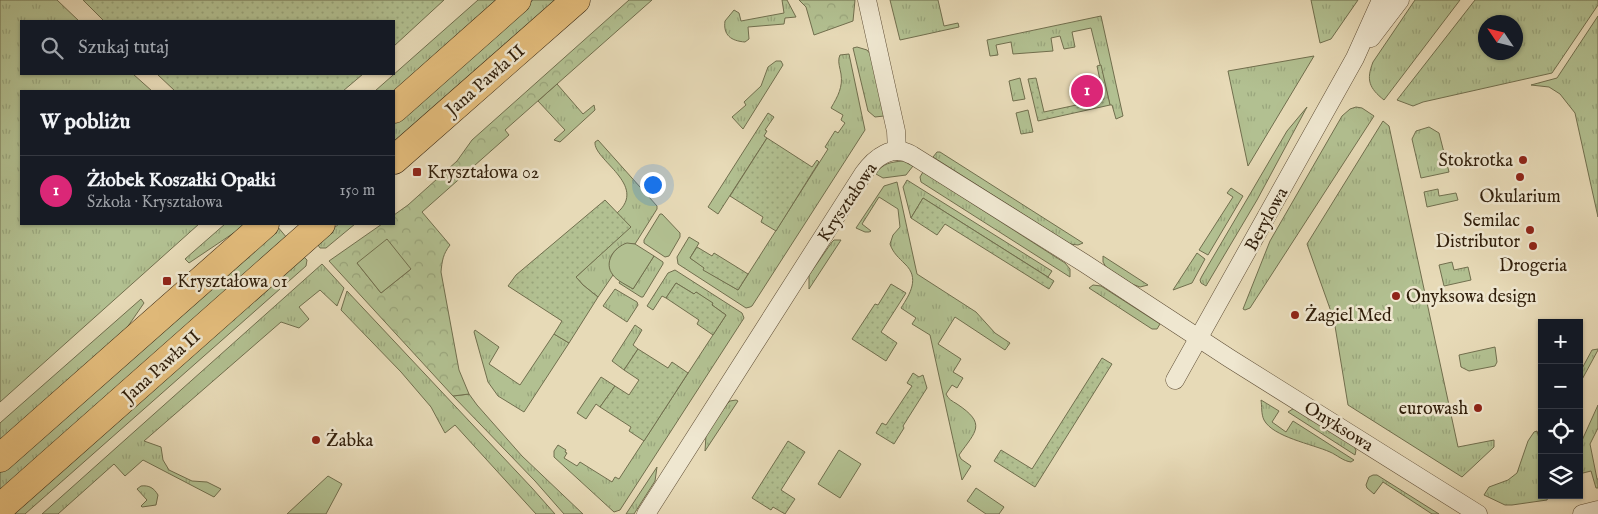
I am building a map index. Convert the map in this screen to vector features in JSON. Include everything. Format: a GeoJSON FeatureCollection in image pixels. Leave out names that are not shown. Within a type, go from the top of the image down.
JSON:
{"type":"FeatureCollection","features":[{"type":"Feature","properties":{"kind":"main road"},"geometry":{"type":"LineString","coordinates":[[395,108],[517,0]]}},
{"type":"Feature","properties":{"kind":"main road","name":"Jana Pawła II"},"geometry":{"type":"LineString","coordinates":[[395,159],[576,0]]}},
{"type":"Feature","properties":{"kind":"main road"},"geometry":{"type":"LineString","coordinates":[[0,458],[263,225]]}},
{"type":"Feature","properties":{"kind":"main road","name":"Jana Pawła II"},"geometry":{"type":"LineString","coordinates":[[0,508],[320,225]]}},
{"type":"Feature","properties":{"kind":"street"},"geometry":{"type":"LineString","coordinates":[[867,0],[896,131],[897,151]]}},
{"type":"Feature","properties":{"kind":"street","name":"Berylowa"},"geometry":{"type":"LineString","coordinates":[[1175,380],[1355,58],[1381,0]]}},
{"type":"Feature","properties":{"kind":"street","name":"Berylowa"},"geometry":{"type":"LineString","coordinates":[[1355,58],[1400,0]]}},
{"type":"Feature","properties":{"kind":"street","name":"Kryształowa"},"geometry":{"type":"LineString","coordinates":[[646,514],[863,174],[880,156],[897,151],[906,151],[1200,337]]}},
{"type":"Feature","properties":{"kind":"street","name":"Onyksowa"},"geometry":{"type":"LineString","coordinates":[[1200,337],[1229,358],[1478,514]]}},
{"type":"Feature","properties":{"kind":"street"},"geometry":{"type":"LineString","coordinates":[[1582,514],[1598,510]]}},
{"type":"Feature","properties":{"kind":"green space"},"geometry":{"type":"Polygon","coordinates":[[[0,0],[57,0],[78,20],[20,20],[20,75],[134,75],[151,90],[20,90],[20,225],[198,225],[0,402],[0,0]]]}},
{"type":"Feature","properties":{"kind":"green space"},"geometry":{"type":"Polygon","coordinates":[[[83,0],[444,0],[395,45],[395,20],[103,20],[83,0]]]}},
{"type":"Feature","properties":{"kind":"green space"},"geometry":{"type":"Polygon","coordinates":[[[478,0],[500,0],[395,90],[376,90],[478,0]]]}},
{"type":"Feature","properties":{"kind":"green space"},"geometry":{"type":"Polygon","coordinates":[[[533,0],[556,0],[395,143],[395,122],[533,0]]]}},
{"type":"Feature","properties":{"kind":"green space"},"geometry":{"type":"Polygon","coordinates":[[[629,0],[652,0],[505,130],[509,135],[422,212],[450,245],[443,258],[441,272],[459,370],[469,394],[453,396],[329,261],[381,225],[395,225],[395,214],[457,161],[472,140],[629,0]],[[357,263],[381,293],[411,269],[357,263]]]}},
{"type":"Feature","properties":{"kind":"green space"},"geometry":{"type":"Polygon","coordinates":[[[782,0],[787,0],[796,17],[785,18],[784,24],[748,27],[749,39],[745,42],[732,39],[727,34],[725,21],[734,10],[739,13],[741,21],[784,13],[782,0]]]}},
{"type":"Feature","properties":{"kind":"green space"},"geometry":{"type":"Polygon","coordinates":[[[799,0],[855,0],[853,21],[814,35],[806,7],[799,0]]]}},
{"type":"Feature","properties":{"kind":"green space"},"geometry":{"type":"Polygon","coordinates":[[[890,0],[938,0],[944,26],[958,23],[959,27],[900,40],[890,0]]]}},
{"type":"Feature","properties":{"kind":"green space"},"geometry":{"type":"Polygon","coordinates":[[[1311,0],[1358,0],[1331,39],[1320,43],[1311,0]]]}},
{"type":"Feature","properties":{"kind":"green space"},"geometry":{"type":"Polygon","coordinates":[[[1415,0],[1460,0],[1384,100],[1375,92],[1370,83],[1371,68],[1373,62],[1415,0]]]}},
{"type":"Feature","properties":{"kind":"green space"},"geometry":{"type":"Polygon","coordinates":[[[1475,0],[1598,0],[1598,5],[1552,73],[1423,102],[1413,106],[1397,100],[1475,0]]]}},
{"type":"Feature","properties":{"kind":"green space"},"geometry":{"type":"Polygon","coordinates":[[[1101,16],[1123,116],[1116,119],[1112,105],[1110,105],[1091,28],[1072,32],[1075,47],[1064,49],[1060,36],[1051,38],[1053,51],[1013,54],[1011,42],[996,45],[998,55],[990,56],[987,40],[1101,16]]]}},
{"type":"Feature","properties":{"kind":"green space"},"geometry":{"type":"Polygon","coordinates":[[[1598,16],[1598,217],[1575,113],[1560,94],[1549,87],[1531,85],[1557,78],[1598,16]]]}},
{"type":"Feature","properties":{"kind":"green space"},"geometry":{"type":"Polygon","coordinates":[[[857,47],[867,50],[871,55],[884,116],[875,117],[868,111],[853,48],[857,47]]]}},
{"type":"Feature","properties":{"kind":"green space"},"geometry":{"type":"Polygon","coordinates":[[[849,54],[865,130],[752,306],[746,308],[678,264],[677,257],[689,237],[699,243],[690,258],[705,268],[704,270],[738,290],[828,149],[825,147],[835,131],[838,133],[845,123],[841,120],[843,115],[831,108],[841,87],[840,55],[849,54]]]}},
{"type":"Feature","properties":{"kind":"green space"},"geometry":{"type":"Polygon","coordinates":[[[1314,56],[1248,166],[1228,71],[1314,56]]]}},
{"type":"Feature","properties":{"kind":"green space"},"geometry":{"type":"Polygon","coordinates":[[[776,61],[781,61],[783,65],[743,129],[732,117],[746,105],[744,102],[761,86],[768,67],[776,61]]]}},
{"type":"Feature","properties":{"kind":"green space"},"geometry":{"type":"Polygon","coordinates":[[[1101,65],[1110,105],[1038,121],[1028,79],[1036,78],[1044,112],[1104,99],[1097,66],[1101,65]]]}},
{"type":"Feature","properties":{"kind":"green space"},"geometry":{"type":"Polygon","coordinates":[[[158,75],[362,75],[344,90],[174,90],[158,75]]]}},
{"type":"Feature","properties":{"kind":"green space"},"geometry":{"type":"Polygon","coordinates":[[[1020,78],[1025,99],[1013,101],[1009,81],[1020,78]]]}},
{"type":"Feature","properties":{"kind":"green space"},"geometry":{"type":"Polygon","coordinates":[[[557,84],[583,114],[594,105],[595,110],[560,142],[554,140],[565,130],[538,101],[557,84]]]}},
{"type":"Feature","properties":{"kind":"green space"},"geometry":{"type":"Polygon","coordinates":[[[1307,107],[1257,200],[1206,286],[1201,283],[1202,276],[1287,131],[1307,107]]]}},
{"type":"Feature","properties":{"kind":"green space"},"geometry":{"type":"Polygon","coordinates":[[[1362,108],[1374,116],[1250,308],[1243,309],[1270,241],[1342,116],[1350,109],[1362,108]]]}},
{"type":"Feature","properties":{"kind":"green space"},"geometry":{"type":"Polygon","coordinates":[[[1028,110],[1033,132],[1021,134],[1016,113],[1028,110]]]}},
{"type":"Feature","properties":{"kind":"green space"},"geometry":{"type":"Polygon","coordinates":[[[768,113],[774,117],[765,130],[767,131],[764,136],[767,138],[718,214],[708,207],[768,113]]]}},
{"type":"Feature","properties":{"kind":"green space","name":"Onyksowa design"},"geometry":{"type":"Polygon","coordinates":[[[1383,121],[1389,126],[1458,447],[1494,440],[1494,447],[1462,477],[1348,405],[1334,320],[1307,244],[1383,121]]]}},
{"type":"Feature","properties":{"kind":"green space"},"geometry":{"type":"Polygon","coordinates":[[[1429,127],[1439,133],[1449,172],[1421,178],[1412,139],[1416,131],[1429,127]]]}},
{"type":"Feature","properties":{"kind":"green space"},"geometry":{"type":"Polygon","coordinates":[[[767,138],[812,167],[817,160],[819,162],[776,231],[761,222],[763,217],[730,196],[767,138]]]}},
{"type":"Feature","properties":{"kind":"green space"},"geometry":{"type":"Polygon","coordinates":[[[598,140],[657,206],[657,209],[635,244],[622,246],[614,252],[610,262],[613,275],[598,297],[576,277],[630,227],[617,213],[625,203],[627,193],[624,183],[597,149],[595,142],[598,140]]]}},
{"type":"Feature","properties":{"kind":"green space"},"geometry":{"type":"Polygon","coordinates":[[[937,152],[940,152],[1083,243],[1078,245],[1070,244],[933,157],[937,152]]]}},
{"type":"Feature","properties":{"kind":"green space"},"geometry":{"type":"Polygon","coordinates":[[[903,161],[913,166],[906,175],[883,178],[876,174],[884,165],[903,161]]]}},
{"type":"Feature","properties":{"kind":"green space"},"geometry":{"type":"Polygon","coordinates":[[[923,172],[1065,263],[1070,269],[1070,277],[921,182],[920,177],[923,172]]]}},
{"type":"Feature","properties":{"kind":"green space"},"geometry":{"type":"Polygon","coordinates":[[[907,180],[1052,271],[1048,277],[923,198],[911,218],[903,187],[907,180]]]}},
{"type":"Feature","properties":{"kind":"green space"},"geometry":{"type":"Polygon","coordinates":[[[897,182],[917,274],[976,312],[995,333],[1010,343],[1005,350],[955,317],[938,344],[961,359],[953,372],[963,378],[957,388],[952,385],[946,394],[950,400],[972,417],[976,428],[974,434],[959,455],[961,459],[971,466],[962,480],[930,335],[912,324],[916,318],[901,308],[908,297],[913,280],[910,269],[894,253],[890,244],[893,235],[900,227],[898,209],[879,197],[862,224],[871,231],[865,232],[856,228],[884,186],[897,182]]]}},
{"type":"Feature","properties":{"kind":"green space"},"geometry":{"type":"Polygon","coordinates":[[[1231,188],[1243,196],[1208,255],[1199,250],[1233,197],[1227,193],[1231,188]]]}},
{"type":"Feature","properties":{"kind":"green space"},"geometry":{"type":"Polygon","coordinates":[[[1438,189],[1439,196],[1456,193],[1458,200],[1427,207],[1424,192],[1438,189]]]}},
{"type":"Feature","properties":{"kind":"green space"},"geometry":{"type":"Polygon","coordinates":[[[923,198],[1054,281],[1049,289],[945,224],[937,235],[911,218],[923,198]]]}},
{"type":"Feature","properties":{"kind":"green space"},"geometry":{"type":"Polygon","coordinates":[[[605,200],[631,227],[576,277],[598,297],[569,343],[554,334],[562,321],[508,286],[516,275],[605,200]]]}},
{"type":"Feature","properties":{"kind":"green space"},"geometry":{"type":"Polygon","coordinates":[[[660,214],[680,233],[680,237],[669,256],[665,257],[644,243],[660,214]]]}},
{"type":"Feature","properties":{"kind":"green space"},"geometry":{"type":"Polygon","coordinates":[[[224,225],[246,225],[189,263],[185,259],[224,225]]]}},
{"type":"Feature","properties":{"kind":"green space"},"geometry":{"type":"Polygon","coordinates":[[[338,225],[354,225],[326,248],[320,248],[316,242],[338,225]]]}},
{"type":"Feature","properties":{"kind":"green space"},"geometry":{"type":"Polygon","coordinates":[[[277,226],[287,238],[0,492],[0,472],[277,226]]]}},
{"type":"Feature","properties":{"kind":"green space"},"geometry":{"type":"Polygon","coordinates":[[[387,239],[411,269],[381,293],[357,263],[387,239]]]}},
{"type":"Feature","properties":{"kind":"green space"},"geometry":{"type":"Polygon","coordinates":[[[834,240],[841,240],[809,289],[809,275],[834,240]]]}},
{"type":"Feature","properties":{"kind":"green space"},"geometry":{"type":"Polygon","coordinates":[[[627,243],[635,244],[654,256],[633,289],[615,277],[609,266],[614,252],[627,243]]]}},
{"type":"Feature","properties":{"kind":"green space"},"geometry":{"type":"Polygon","coordinates":[[[697,247],[712,256],[714,253],[748,274],[738,290],[703,270],[704,268],[690,258],[697,247]]]}},
{"type":"Feature","properties":{"kind":"green space"},"geometry":{"type":"Polygon","coordinates":[[[1197,253],[1205,259],[1192,283],[1173,290],[1197,253]]]}},
{"type":"Feature","properties":{"kind":"green space"},"geometry":{"type":"Polygon","coordinates":[[[302,255],[307,260],[306,266],[25,514],[9,514],[302,255]]]}},
{"type":"Feature","properties":{"kind":"green space"},"geometry":{"type":"Polygon","coordinates":[[[654,256],[663,264],[643,297],[619,283],[620,281],[633,289],[654,256]]]}},
{"type":"Feature","properties":{"kind":"green space"},"geometry":{"type":"Polygon","coordinates":[[[1103,256],[1148,285],[1140,287],[1132,284],[1106,267],[1103,262],[1103,256]]]}},
{"type":"Feature","properties":{"kind":"green space"},"geometry":{"type":"Polygon","coordinates":[[[1452,262],[1454,270],[1468,267],[1471,280],[1444,286],[1439,265],[1452,262]]]}},
{"type":"Feature","properties":{"kind":"green space"},"geometry":{"type":"Polygon","coordinates":[[[322,264],[344,288],[337,306],[320,290],[299,307],[309,319],[299,328],[281,322],[144,441],[161,447],[163,460],[169,470],[192,481],[207,482],[221,489],[214,497],[143,460],[125,476],[114,464],[58,514],[42,514],[322,264]]]}},
{"type":"Feature","properties":{"kind":"green space"},"geometry":{"type":"Polygon","coordinates":[[[675,270],[742,313],[744,318],[620,510],[614,512],[554,457],[554,451],[558,445],[566,450],[565,452],[567,453],[564,458],[577,466],[580,462],[612,482],[615,477],[619,479],[726,315],[696,292],[694,294],[676,283],[666,298],[662,296],[653,310],[647,306],[668,273],[675,270]]]}},
{"type":"Feature","properties":{"kind":"green space"},"geometry":{"type":"Polygon","coordinates":[[[676,283],[694,294],[696,292],[713,303],[712,305],[726,315],[713,335],[697,324],[699,320],[666,298],[676,283]]]}},
{"type":"Feature","properties":{"kind":"green space"},"geometry":{"type":"Polygon","coordinates":[[[891,284],[906,293],[881,332],[897,343],[886,361],[852,339],[875,304],[878,305],[891,284]]]}},
{"type":"Feature","properties":{"kind":"green space"},"geometry":{"type":"Polygon","coordinates":[[[1093,285],[1101,286],[1160,324],[1157,329],[1152,329],[1089,288],[1093,285]]]}},
{"type":"Feature","properties":{"kind":"green space"},"geometry":{"type":"Polygon","coordinates":[[[615,289],[637,302],[638,305],[627,322],[603,306],[615,289]]]}},
{"type":"Feature","properties":{"kind":"green space"},"geometry":{"type":"Polygon","coordinates":[[[347,291],[555,514],[536,514],[455,425],[445,433],[431,407],[401,372],[341,310],[347,291]]]}},
{"type":"Feature","properties":{"kind":"green space"},"geometry":{"type":"Polygon","coordinates":[[[141,299],[144,303],[124,332],[0,442],[0,423],[141,299]]]}},
{"type":"Feature","properties":{"kind":"green space"},"geometry":{"type":"Polygon","coordinates":[[[635,325],[642,330],[633,345],[638,349],[624,370],[612,361],[635,325]]]}},
{"type":"Feature","properties":{"kind":"green space"},"geometry":{"type":"Polygon","coordinates":[[[475,330],[499,347],[489,364],[520,385],[554,334],[569,343],[524,412],[498,396],[488,382],[475,330]]]}},
{"type":"Feature","properties":{"kind":"green space"},"geometry":{"type":"Polygon","coordinates":[[[1495,347],[1497,362],[1495,366],[1469,371],[1461,367],[1459,355],[1495,347]]]}},
{"type":"Feature","properties":{"kind":"green space"},"geometry":{"type":"Polygon","coordinates":[[[638,349],[668,368],[672,362],[688,373],[644,441],[629,431],[631,427],[600,407],[615,386],[629,395],[639,380],[624,370],[638,349]]]}},
{"type":"Feature","properties":{"kind":"green space"},"geometry":{"type":"Polygon","coordinates":[[[1598,349],[1583,378],[1583,367],[1592,350],[1598,349]]]}},
{"type":"Feature","properties":{"kind":"green space"},"geometry":{"type":"Polygon","coordinates":[[[1102,358],[1112,364],[1035,487],[994,461],[1001,450],[1032,469],[1102,358]]]}},
{"type":"Feature","properties":{"kind":"green space"},"geometry":{"type":"Polygon","coordinates":[[[913,373],[919,377],[923,375],[927,388],[894,444],[876,433],[882,423],[886,425],[912,386],[907,383],[913,373]]]}},
{"type":"Feature","properties":{"kind":"green space"},"geometry":{"type":"Polygon","coordinates":[[[601,377],[615,386],[600,407],[596,404],[586,419],[577,413],[601,377]]]}},
{"type":"Feature","properties":{"kind":"green space"},"geometry":{"type":"Polygon","coordinates":[[[469,394],[522,456],[583,514],[564,514],[453,396],[469,394]]]}},
{"type":"Feature","properties":{"kind":"green space"},"geometry":{"type":"Polygon","coordinates":[[[1261,400],[1279,411],[1272,422],[1286,432],[1293,421],[1354,460],[1351,462],[1345,460],[1330,452],[1276,431],[1264,420],[1261,400]]]}},
{"type":"Feature","properties":{"kind":"green space"},"geometry":{"type":"Polygon","coordinates":[[[730,401],[738,401],[705,451],[706,435],[727,404],[730,401]]]}},
{"type":"Feature","properties":{"kind":"green space"},"geometry":{"type":"Polygon","coordinates":[[[1598,405],[1598,428],[1590,444],[1598,479],[1598,488],[1596,488],[1591,471],[1583,473],[1583,438],[1598,405]]]}},
{"type":"Feature","properties":{"kind":"green space"},"geometry":{"type":"Polygon","coordinates":[[[1296,407],[1353,445],[1356,450],[1355,455],[1288,412],[1296,407]]]}},
{"type":"Feature","properties":{"kind":"green space"},"geometry":{"type":"Polygon","coordinates":[[[1537,431],[1538,435],[1538,499],[1547,500],[1505,505],[1484,495],[1489,487],[1508,480],[1517,473],[1528,441],[1534,432],[1537,431]]]}},
{"type":"Feature","properties":{"kind":"green space"},"geometry":{"type":"Polygon","coordinates":[[[788,441],[805,452],[781,490],[795,499],[785,514],[773,507],[771,510],[752,498],[788,441]]]}},
{"type":"Feature","properties":{"kind":"green space"},"geometry":{"type":"Polygon","coordinates":[[[839,450],[861,464],[840,498],[818,484],[839,450]]]}},
{"type":"Feature","properties":{"kind":"green space"},"geometry":{"type":"Polygon","coordinates":[[[657,467],[655,481],[634,514],[626,514],[657,467]]]}},
{"type":"Feature","properties":{"kind":"green space"},"geometry":{"type":"Polygon","coordinates":[[[1377,475],[1439,514],[1432,514],[1383,482],[1374,494],[1366,485],[1369,477],[1377,475]]]}},
{"type":"Feature","properties":{"kind":"green space"},"geometry":{"type":"Polygon","coordinates":[[[328,476],[342,484],[326,514],[287,514],[328,476]]]}},
{"type":"Feature","properties":{"kind":"green space"},"geometry":{"type":"Polygon","coordinates":[[[141,486],[153,489],[158,495],[156,505],[141,506],[147,500],[137,489],[141,486]]]}},
{"type":"Feature","properties":{"kind":"green space"},"geometry":{"type":"Polygon","coordinates":[[[976,488],[1004,507],[999,514],[986,514],[967,501],[976,488]]]}},
{"type":"Feature","properties":{"kind":"place","name":"Żłobek Koszałki Opałki"},"geometry":{"type":"Point","coordinates":[1087,91]}},
{"type":"Feature","properties":{"kind":"place","name":"Stokrotka"},"geometry":{"type":"Point","coordinates":[1523,160]}},
{"type":"Feature","properties":{"kind":"place","name":"Kryształowa 02"},"geometry":{"type":"Point","coordinates":[417,172]}},
{"type":"Feature","properties":{"kind":"place","name":"Okularium"},"geometry":{"type":"Point","coordinates":[1520,177]}},
{"type":"Feature","properties":{"kind":"place","name":"Semilac Distributor"},"geometry":{"type":"Point","coordinates":[1530,230]}},
{"type":"Feature","properties":{"kind":"place","name":"Drogeria"},"geometry":{"type":"Point","coordinates":[1533,246]}},
{"type":"Feature","properties":{"kind":"place","name":"Kryształowa 01"},"geometry":{"type":"Point","coordinates":[167,281]}},
{"type":"Feature","properties":{"kind":"place","name":"Onyksowa design"},"geometry":{"type":"Point","coordinates":[1396,296]}},
{"type":"Feature","properties":{"kind":"place","name":"Żagiel Med"},"geometry":{"type":"Point","coordinates":[1295,315]}},
{"type":"Feature","properties":{"kind":"place","name":"eurowash"},"geometry":{"type":"Point","coordinates":[1478,408]}},
{"type":"Feature","properties":{"kind":"place","name":"Żabka"},"geometry":{"type":"Point","coordinates":[316,440]}}]}
